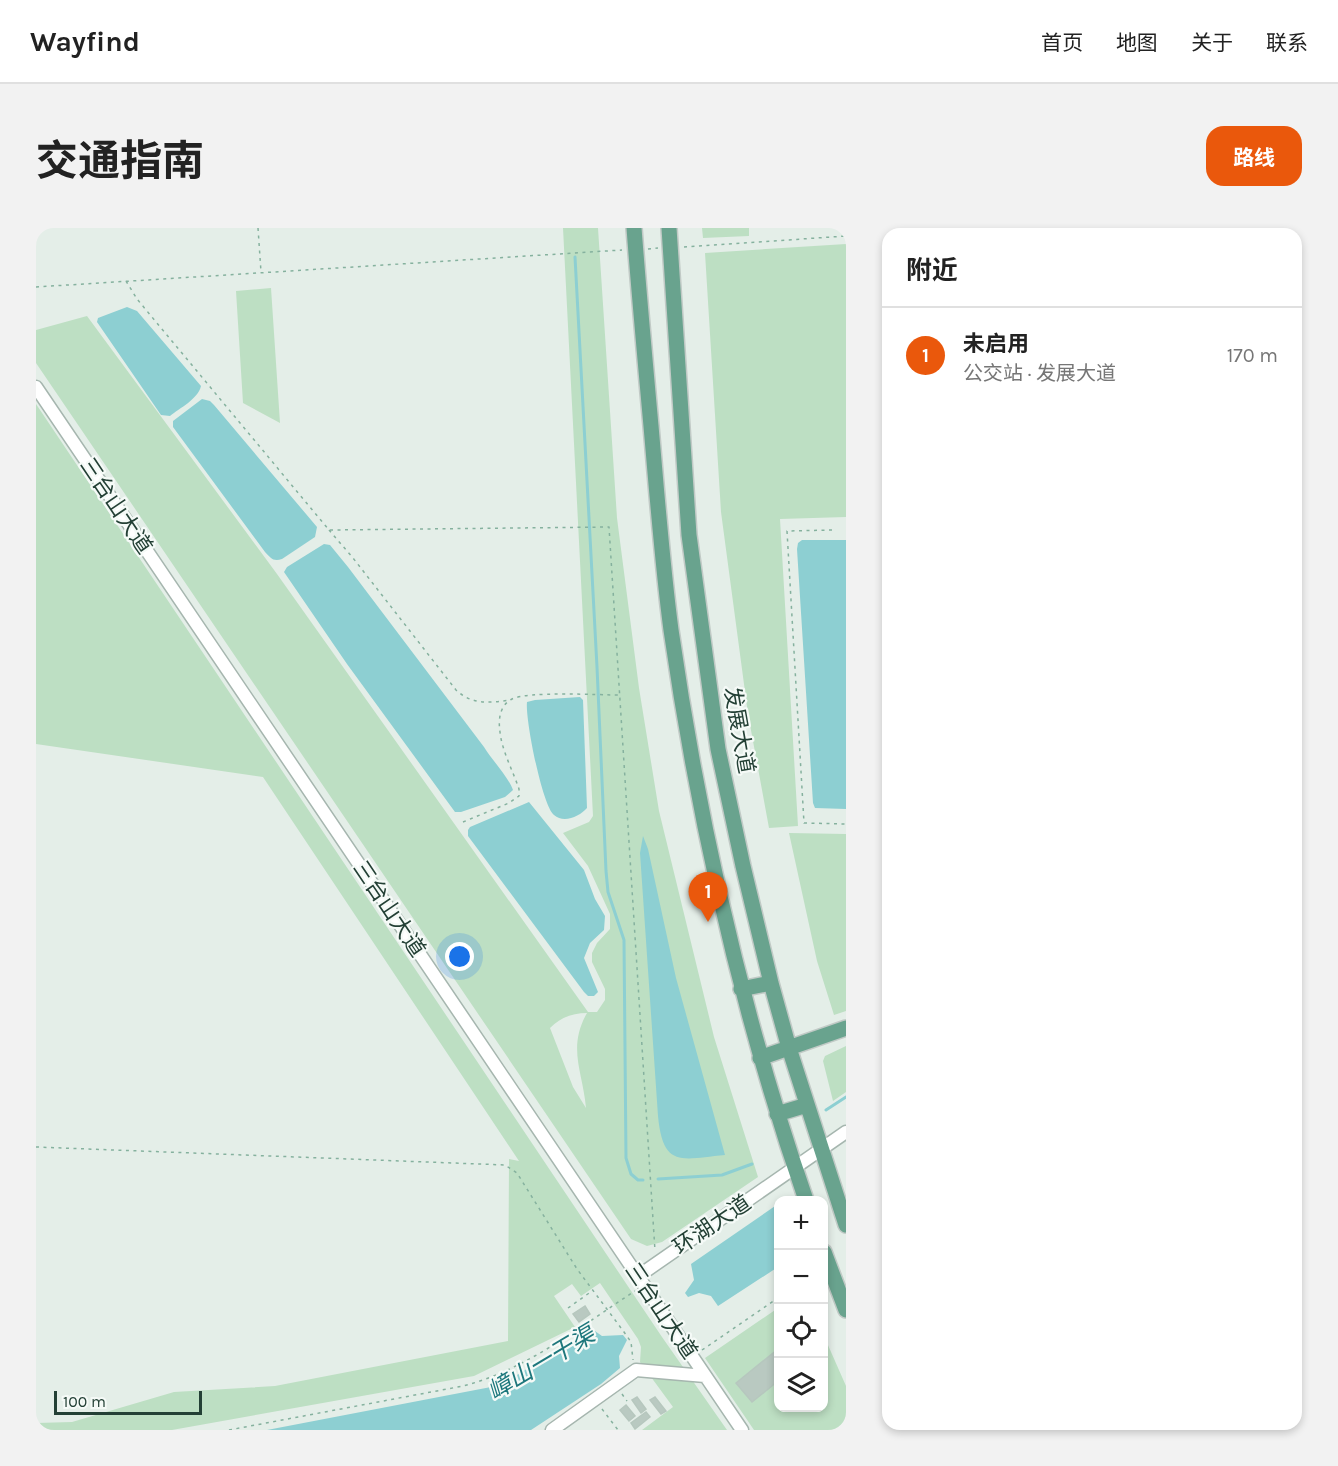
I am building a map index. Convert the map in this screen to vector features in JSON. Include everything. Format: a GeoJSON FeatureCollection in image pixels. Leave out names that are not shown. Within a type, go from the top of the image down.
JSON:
{"type":"FeatureCollection","features":[{"type":"Feature","properties":{"kind":"main road"},"geometry":{"type":"LineString","coordinates":[[634,228],[662,558],[671,631],[704,826],[741,989],[777,1114],[805,1196]]}},
{"type":"Feature","properties":{"kind":"main road","name":"发展大道"},"geometry":{"type":"LineString","coordinates":[[669,228],[689,535],[718,749],[771,983],[789,1048],[846,1226]]}},
{"type":"Feature","properties":{"kind":"main road"},"geometry":{"type":"LineString","coordinates":[[741,989],[771,983]]}},
{"type":"Feature","properties":{"kind":"main road"},"geometry":{"type":"LineString","coordinates":[[760,1058],[846,1028]]}},
{"type":"Feature","properties":{"kind":"main road"},"geometry":{"type":"LineString","coordinates":[[777,1114],[807,1105]]}},
{"type":"Feature","properties":{"kind":"main road"},"geometry":{"type":"LineString","coordinates":[[828,1263],[846,1310]]}},
{"type":"Feature","properties":{"kind":"street","name":"三台山大道"},"geometry":{"type":"LineString","coordinates":[[36,387],[742,1430]]}},
{"type":"Feature","properties":{"kind":"street","name":"环湖大道"},"geometry":{"type":"LineString","coordinates":[[640,1281],[655,1264],[796,1173],[823,1154],[846,1132]]}},
{"type":"Feature","properties":{"kind":"street"},"geometry":{"type":"LineString","coordinates":[[552,1430],[636,1370],[705,1376]]}},
{"type":"Feature","properties":{"kind":"path"},"geometry":{"type":"LineString","coordinates":[[258,228],[261,273]]}},
{"type":"Feature","properties":{"kind":"path"},"geometry":{"type":"LineString","coordinates":[[36,287],[846,236]]}},
{"type":"Feature","properties":{"kind":"path"},"geometry":{"type":"LineString","coordinates":[[126,281],[137,299],[352,558],[465,699],[479,702],[532,696],[620,695]]}},
{"type":"Feature","properties":{"kind":"path"},"geometry":{"type":"LineString","coordinates":[[329,530],[609,528],[655,1264]]}},
{"type":"Feature","properties":{"kind":"path"},"geometry":{"type":"LineString","coordinates":[[832,530],[787,531],[804,823],[846,824]]}},
{"type":"Feature","properties":{"kind":"path"},"geometry":{"type":"LineString","coordinates":[[463,822],[509,803],[519,796],[519,789],[500,733],[502,707],[511,700]]}},
{"type":"Feature","properties":{"kind":"path"},"geometry":{"type":"LineString","coordinates":[[36,1147],[505,1165],[517,1173],[577,1269],[631,1342],[631,1355],[636,1370]]}},
{"type":"Feature","properties":{"kind":"path"},"geometry":{"type":"LineString","coordinates":[[229,1430],[486,1380],[524,1361],[607,1309],[640,1281]]}},
{"type":"Feature","properties":{"kind":"path"},"geometry":{"type":"LineString","coordinates":[[568,1308],[593,1290]]}},
{"type":"Feature","properties":{"kind":"path"},"geometry":{"type":"LineString","coordinates":[[692,1357],[774,1301]]}},
{"type":"Feature","properties":{"kind":"path"},"geometry":{"type":"LineString","coordinates":[[595,1400],[618,1430]]}},
{"type":"Feature","properties":{"kind":"green space"},"geometry":{"type":"Polygon","coordinates":[[[563,228],[598,228],[617,518],[639,688],[659,811],[714,1037],[758,1177],[662,1242],[647,1246],[631,1239],[36,363],[36,330],[87,316],[277,574],[588,1012],[597,1012],[605,1000],[605,989],[592,962],[592,953],[597,943],[610,929],[610,914],[588,866],[563,833],[589,822],[593,816],[563,228]],[[587,1013],[567,1016],[550,1028],[573,1087],[586,1108],[577,1049],[581,1026],[587,1013]]]}},
{"type":"Feature","properties":{"kind":"green space"},"geometry":{"type":"Polygon","coordinates":[[[702,228],[749,228],[749,236],[703,238],[702,228]]]}},
{"type":"Feature","properties":{"kind":"green space"},"geometry":{"type":"Polygon","coordinates":[[[846,244],[846,517],[780,519],[798,826],[769,828],[748,714],[721,512],[705,253],[846,244]]]}},
{"type":"Feature","properties":{"kind":"green space"},"geometry":{"type":"Polygon","coordinates":[[[271,288],[280,423],[243,403],[236,291],[271,288]]]}},
{"type":"Feature","properties":{"kind":"green space"},"geometry":{"type":"Polygon","coordinates":[[[36,404],[662,1337],[727,1430],[642,1430],[673,1407],[640,1362],[641,1347],[638,1339],[600,1283],[581,1296],[572,1284],[554,1296],[575,1327],[474,1376],[172,1430],[36,1430],[36,1423],[72,1422],[174,1392],[275,1386],[508,1341],[509,1159],[519,1161],[263,777],[36,744],[36,404]]]}},
{"type":"Feature","properties":{"kind":"green space"},"geometry":{"type":"Polygon","coordinates":[[[789,833],[846,834],[846,1011],[834,1015],[817,961],[789,833]]]}},
{"type":"Feature","properties":{"kind":"green space"},"geometry":{"type":"Polygon","coordinates":[[[846,1046],[846,1092],[833,1101],[823,1061],[825,1056],[846,1046]]]}},
{"type":"Feature","properties":{"kind":"green space"},"geometry":{"type":"Polygon","coordinates":[[[774,1311],[774,1412],[828,1412],[828,1345],[846,1386],[846,1430],[754,1430],[705,1358],[774,1311]]]}},
{"type":"Feature","properties":{"kind":"water"},"geometry":{"type":"Polygon","coordinates":[[[127,307],[137,311],[201,386],[193,399],[170,416],[161,415],[97,322],[98,318],[127,307]]]}},
{"type":"Feature","properties":{"kind":"water"},"geometry":{"type":"Polygon","coordinates":[[[202,399],[214,405],[317,527],[315,537],[282,559],[274,560],[265,552],[173,427],[173,421],[202,399]]]}},
{"type":"Feature","properties":{"kind":"water"},"geometry":{"type":"Polygon","coordinates":[[[802,540],[846,540],[846,809],[815,808],[813,803],[797,549],[798,543],[802,540]]]}},
{"type":"Feature","properties":{"kind":"water"},"geometry":{"type":"Polygon","coordinates":[[[324,544],[330,545],[348,567],[504,775],[513,790],[505,797],[455,812],[347,664],[284,572],[287,567],[324,544]]]}},
{"type":"Feature","properties":{"kind":"water"},"geometry":{"type":"Polygon","coordinates":[[[580,697],[583,700],[587,808],[576,816],[562,819],[554,815],[544,795],[532,742],[527,702],[580,697]]]}},
{"type":"Feature","properties":{"kind":"water"},"geometry":{"type":"Polygon","coordinates":[[[529,802],[584,870],[595,899],[605,916],[604,930],[590,943],[584,958],[598,992],[594,996],[588,996],[584,992],[468,836],[470,827],[529,802]]]}},
{"type":"Feature","properties":{"kind":"water"},"geometry":{"type":"Polygon","coordinates":[[[643,836],[648,849],[676,978],[725,1155],[697,1158],[677,1157],[670,1153],[661,1133],[640,853],[643,836]]]}},
{"type":"Feature","properties":{"kind":"water"},"geometry":{"type":"Polygon","coordinates":[[[774,1207],[774,1270],[718,1306],[711,1296],[699,1293],[688,1297],[685,1293],[694,1280],[691,1264],[774,1207]]]}},
{"type":"Feature","properties":{"kind":"water","name":"嶂山一干渠"},"geometry":{"type":"Polygon","coordinates":[[[592,1329],[602,1336],[623,1335],[627,1340],[619,1356],[620,1368],[601,1384],[531,1430],[267,1430],[491,1387],[507,1381],[592,1329]]]}},
{"type":"Feature","properties":{"kind":"pier"},"geometry":{"type":"Polygon","coordinates":[[[846,1152],[846,1228],[828,1240],[828,1196],[784,1196],[846,1152]]]}},
{"type":"Feature","properties":{"kind":"building"},"geometry":{"type":"Polygon","coordinates":[[[585,1306],[590,1314],[579,1322],[573,1314],[585,1306]]]}},
{"type":"Feature","properties":{"kind":"building"},"geometry":{"type":"Polygon","coordinates":[[[774,1352],[774,1384],[752,1402],[736,1383],[774,1352]]]}},
{"type":"Feature","properties":{"kind":"building"},"geometry":{"type":"Polygon","coordinates":[[[637,1397],[646,1409],[641,1413],[632,1400],[637,1397]]]}},
{"type":"Feature","properties":{"kind":"building"},"geometry":{"type":"Polygon","coordinates":[[[655,1397],[666,1411],[661,1414],[650,1400],[655,1397]]]}},
{"type":"Feature","properties":{"kind":"building"},"geometry":{"type":"Polygon","coordinates":[[[626,1405],[635,1416],[629,1421],[620,1410],[626,1405]]]}},
{"type":"Feature","properties":{"kind":"building"},"geometry":{"type":"Polygon","coordinates":[[[646,1412],[650,1417],[635,1429],[631,1423],[646,1412]]]}},
{"type":"Feature","properties":{"kind":"waterway"},"geometry":{"type":"LineString","coordinates":[[575,257],[606,871],[608,892],[624,940],[626,1158],[631,1174],[638,1180],[643,1180]]}},
{"type":"Feature","properties":{"kind":"waterway"},"geometry":{"type":"LineString","coordinates":[[826,1110],[846,1097]]}},
{"type":"Feature","properties":{"kind":"waterway"},"geometry":{"type":"LineString","coordinates":[[658,1179],[722,1175],[752,1164]]}},
{"type":"Feature","properties":{"kind":"place","name":"未启用"},"geometry":{"type":"Point","coordinates":[708,922]}}]}
